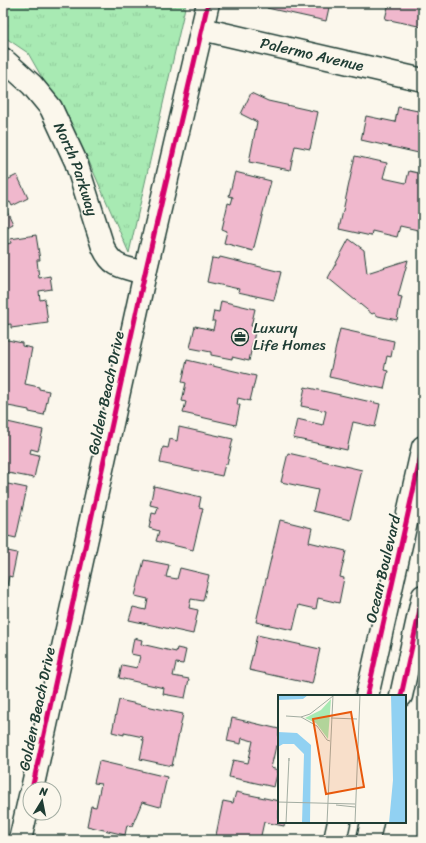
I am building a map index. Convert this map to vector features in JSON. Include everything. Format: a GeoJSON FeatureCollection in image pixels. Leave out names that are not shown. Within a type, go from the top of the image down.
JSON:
{"type":"FeatureCollection","features":[{"type":"Feature","properties":{"kind":"street","name":"Golden Beach Drive"},"geometry":{"type":"LineString","coordinates":[[34,781],[145,273],[208,3]]}},
{"type":"Feature","properties":{"kind":"street","name":"Palermo Avenue"},"geometry":{"type":"LineString","coordinates":[[202,30],[423,80]]}},
{"type":"Feature","properties":{"kind":"street","name":"North Parkway"},"geometry":{"type":"LineString","coordinates":[[3,59],[32,85],[51,108],[76,162],[103,247],[108,258],[116,265],[145,273]]}},
{"type":"Feature","properties":{"kind":"street","name":"Ocean Boulevard"},"geometry":{"type":"LineString","coordinates":[[367,695],[423,447]]}},
{"type":"Feature","properties":{"kind":"street"},"geometry":{"type":"LineString","coordinates":[[400,695],[423,596]]}},
{"type":"Feature","properties":{"kind":"street"},"geometry":{"type":"LineString","coordinates":[[20,840],[24,821]]}},
{"type":"Feature","properties":{"kind":"street"},"geometry":{"type":"LineString","coordinates":[[334,840],[339,823]]}},
{"type":"Feature","properties":{"kind":"street"},"geometry":{"type":"LineString","coordinates":[[368,840],[372,823]]}},
{"type":"Feature","properties":{"kind":"green space"},"geometry":{"type":"Polygon","coordinates":[[[3,3],[186,3],[129,253],[87,157],[28,53],[3,36],[3,3]]]}},
{"type":"Feature","properties":{"kind":"building"},"geometry":{"type":"Polygon","coordinates":[[[268,3],[330,3],[326,21],[267,8],[268,3]]]}},
{"type":"Feature","properties":{"kind":"building"},"geometry":{"type":"Polygon","coordinates":[[[389,3],[423,3],[423,27],[385,19],[389,3]]]}},
{"type":"Feature","properties":{"kind":"building"},"geometry":{"type":"Polygon","coordinates":[[[251,93],[268,101],[318,112],[310,149],[295,146],[290,170],[249,162],[257,122],[241,114],[251,93]]]}},
{"type":"Feature","properties":{"kind":"building"},"geometry":{"type":"Polygon","coordinates":[[[398,107],[423,112],[423,154],[361,140],[366,116],[395,122],[398,107]]]}},
{"type":"Feature","properties":{"kind":"building"},"geometry":{"type":"Polygon","coordinates":[[[355,156],[387,163],[383,178],[406,183],[409,171],[423,174],[423,208],[418,230],[400,226],[397,237],[372,231],[371,236],[339,229],[355,156]]]}},
{"type":"Feature","properties":{"kind":"building"},"geometry":{"type":"Polygon","coordinates":[[[235,172],[271,181],[253,251],[224,243],[227,231],[222,229],[228,203],[231,204],[233,197],[229,196],[235,172]]]}},
{"type":"Feature","properties":{"kind":"building"},"geometry":{"type":"Polygon","coordinates":[[[17,175],[28,198],[12,206],[10,202],[4,204],[13,224],[3,229],[3,182],[17,175]]]}},
{"type":"Feature","properties":{"kind":"building"},"geometry":{"type":"Polygon","coordinates":[[[36,235],[40,260],[37,260],[39,278],[50,276],[52,289],[39,291],[40,300],[45,299],[48,323],[11,328],[11,324],[3,325],[3,245],[11,243],[10,239],[36,235]]]}},
{"type":"Feature","properties":{"kind":"building"},"geometry":{"type":"Polygon","coordinates":[[[349,239],[364,250],[367,273],[408,260],[398,296],[402,297],[397,320],[378,316],[374,313],[372,314],[328,278],[349,239]]]}},
{"type":"Feature","properties":{"kind":"building"},"geometry":{"type":"Polygon","coordinates":[[[220,257],[281,272],[274,300],[238,292],[239,289],[207,282],[212,258],[219,259],[220,257]]]}},
{"type":"Feature","properties":{"kind":"building"},"geometry":{"type":"Polygon","coordinates":[[[221,301],[255,309],[251,326],[256,327],[249,361],[232,357],[232,359],[211,355],[211,352],[190,348],[195,326],[213,330],[215,321],[212,321],[214,311],[219,312],[221,301]]]}},
{"type":"Feature","properties":{"kind":"building"},"geometry":{"type":"Polygon","coordinates":[[[340,329],[394,341],[391,357],[387,356],[384,370],[388,371],[384,389],[329,377],[340,329]]]}},
{"type":"Feature","properties":{"kind":"building"},"geometry":{"type":"Polygon","coordinates":[[[3,339],[22,343],[22,346],[32,348],[25,384],[49,391],[44,415],[29,412],[29,410],[3,405],[3,339]]]}},
{"type":"Feature","properties":{"kind":"building"},"geometry":{"type":"Polygon","coordinates":[[[187,360],[256,376],[250,401],[238,398],[237,405],[240,405],[236,425],[183,413],[186,402],[182,401],[186,383],[182,382],[187,360]]]}},
{"type":"Feature","properties":{"kind":"building"},"geometry":{"type":"Polygon","coordinates":[[[305,387],[380,404],[375,427],[353,422],[347,450],[293,438],[297,419],[323,425],[326,411],[301,406],[305,387]]]}},
{"type":"Feature","properties":{"kind":"building"},"geometry":{"type":"Polygon","coordinates":[[[3,421],[43,430],[38,451],[31,449],[30,453],[39,455],[34,478],[3,472],[3,421]]]}},
{"type":"Feature","properties":{"kind":"building"},"geometry":{"type":"Polygon","coordinates":[[[179,427],[233,439],[227,464],[225,464],[222,476],[160,463],[163,447],[168,448],[170,439],[177,441],[179,427]]]}},
{"type":"Feature","properties":{"kind":"building"},"geometry":{"type":"Polygon","coordinates":[[[288,453],[362,470],[350,520],[313,511],[318,490],[281,482],[288,453]]]}},
{"type":"Feature","properties":{"kind":"building"},"geometry":{"type":"Polygon","coordinates":[[[3,483],[27,488],[16,538],[3,535],[3,483]]]}},
{"type":"Feature","properties":{"kind":"building"},"geometry":{"type":"Polygon","coordinates":[[[154,486],[201,497],[199,507],[203,508],[193,550],[156,541],[159,531],[149,528],[152,513],[156,514],[158,507],[150,505],[154,486]]]}},
{"type":"Feature","properties":{"kind":"building"},"geometry":{"type":"Polygon","coordinates":[[[280,520],[312,528],[309,542],[346,551],[340,577],[344,578],[339,603],[318,598],[316,609],[299,605],[293,630],[256,622],[280,520]]]}},
{"type":"Feature","properties":{"kind":"building"},"geometry":{"type":"Polygon","coordinates":[[[3,550],[17,553],[12,577],[9,576],[7,586],[3,585],[3,550]]]}},
{"type":"Feature","properties":{"kind":"building"},"geometry":{"type":"Polygon","coordinates":[[[144,560],[169,565],[166,577],[177,579],[180,568],[209,575],[203,601],[191,599],[189,608],[198,610],[193,634],[129,620],[133,607],[146,610],[148,599],[135,596],[144,560]]]}},
{"type":"Feature","properties":{"kind":"building"},"geometry":{"type":"Polygon","coordinates":[[[257,635],[320,649],[312,684],[249,670],[257,635]]]}},
{"type":"Feature","properties":{"kind":"building"},"geometry":{"type":"Polygon","coordinates":[[[134,638],[142,640],[141,644],[176,652],[177,648],[186,650],[183,664],[176,663],[173,676],[189,679],[185,698],[163,694],[164,688],[119,678],[122,665],[137,668],[140,656],[131,654],[134,638]]]}},
{"type":"Feature","properties":{"kind":"building"},"geometry":{"type":"Polygon","coordinates":[[[119,700],[183,714],[172,766],[140,759],[144,740],[142,740],[143,737],[112,732],[119,700]]]}},
{"type":"Feature","properties":{"kind":"building"},"geometry":{"type":"Polygon","coordinates":[[[232,718],[278,729],[278,747],[276,746],[271,768],[278,770],[274,787],[229,777],[233,760],[248,763],[253,741],[242,738],[241,744],[227,741],[232,718]]]}},
{"type":"Feature","properties":{"kind":"building"},"geometry":{"type":"Polygon","coordinates":[[[99,761],[167,777],[160,807],[142,802],[132,826],[127,825],[125,835],[87,826],[91,806],[96,807],[101,784],[94,783],[99,761]]]}},
{"type":"Feature","properties":{"kind":"building"},"geometry":{"type":"Polygon","coordinates":[[[236,792],[278,801],[278,823],[285,823],[284,826],[264,822],[260,840],[215,840],[223,801],[233,803],[236,792]]]}},
{"type":"Feature","properties":{"kind":"cycle path"},"geometry":{"type":"LineString","coordinates":[[34,781],[145,273],[208,3]]}},
{"type":"Feature","properties":{"kind":"cycle path"},"geometry":{"type":"LineString","coordinates":[[367,695],[423,447]]}},
{"type":"Feature","properties":{"kind":"cycle path"},"geometry":{"type":"LineString","coordinates":[[401,695],[423,596]]}},
{"type":"Feature","properties":{"kind":"place","name":"Luxury Life Homes"},"geometry":{"type":"Point","coordinates":[240,337]}}]}
